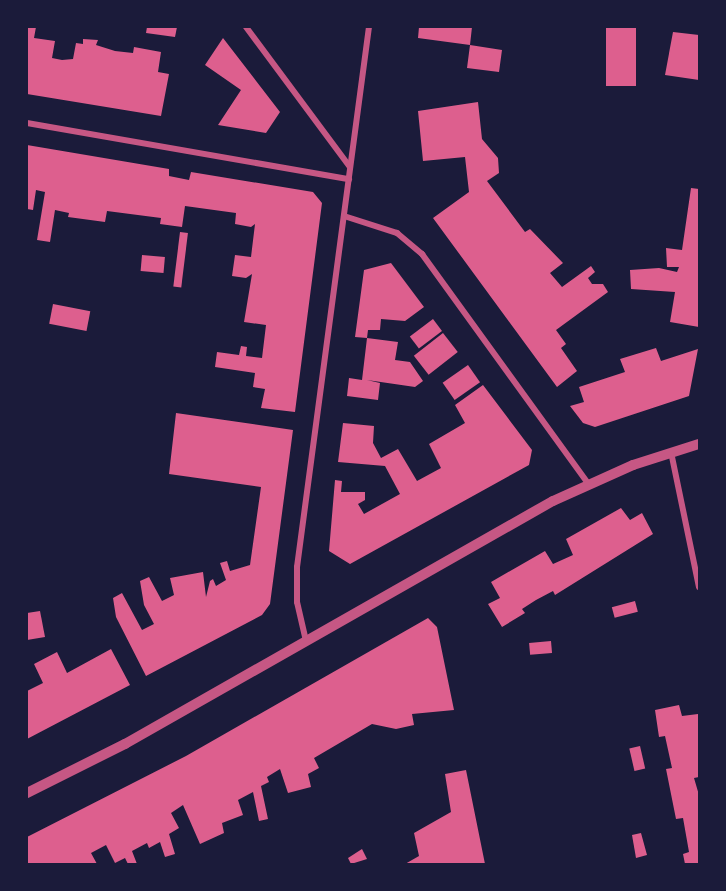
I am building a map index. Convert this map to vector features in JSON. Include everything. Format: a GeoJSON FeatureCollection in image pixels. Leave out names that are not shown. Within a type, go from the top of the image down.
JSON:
{"type":"FeatureCollection","features":[{"type":"Feature","properties":{"kind":"street"},"geometry":{"type":"LineString","coordinates":[[246,27],[351,167]]}},
{"type":"Feature","properties":{"kind":"street"},"geometry":{"type":"LineString","coordinates":[[306,642],[297,602],[297,567],[369,27]]}},
{"type":"Feature","properties":{"kind":"street"},"geometry":{"type":"LineString","coordinates":[[27,123],[349,179]]}},
{"type":"Feature","properties":{"kind":"street"},"geometry":{"type":"LineString","coordinates":[[344,216],[398,233],[422,254],[588,483]]}},
{"type":"Feature","properties":{"kind":"street"},"geometry":{"type":"LineString","coordinates":[[27,793],[306,642],[588,483],[670,451],[699,444]]}},
{"type":"Feature","properties":{"kind":"street"},"geometry":{"type":"LineString","coordinates":[[670,451],[699,587]]}},
{"type":"Feature","properties":{"kind":"building"},"geometry":{"type":"Polygon","coordinates":[[[27,27],[36,27],[34,38],[55,41],[52,58],[62,60],[73,59],[76,43],[83,44],[83,39],[98,40],[96,45],[115,51],[133,53],[134,47],[161,52],[158,72],[169,74],[161,116],[27,94],[27,27]]]}},
{"type":"Feature","properties":{"kind":"building"},"geometry":{"type":"Polygon","coordinates":[[[147,27],[177,27],[175,37],[146,33],[147,27]]]}},
{"type":"Feature","properties":{"kind":"building"},"geometry":{"type":"Polygon","coordinates":[[[419,27],[472,27],[470,45],[418,38],[419,27]]]}},
{"type":"Feature","properties":{"kind":"building"},"geometry":{"type":"Polygon","coordinates":[[[606,27],[636,27],[636,86],[606,86],[606,27]]]}},
{"type":"Feature","properties":{"kind":"building"},"geometry":{"type":"Polygon","coordinates":[[[673,32],[699,35],[699,80],[665,75],[673,32]]]}},
{"type":"Feature","properties":{"kind":"building"},"geometry":{"type":"Polygon","coordinates":[[[223,38],[280,112],[266,133],[218,125],[241,90],[205,65],[223,38]]]}},
{"type":"Feature","properties":{"kind":"building"},"geometry":{"type":"Polygon","coordinates":[[[470,45],[502,50],[499,72],[467,68],[470,45]]]}},
{"type":"Feature","properties":{"kind":"building"},"geometry":{"type":"Polygon","coordinates":[[[478,102],[482,139],[498,158],[499,173],[487,181],[525,232],[530,229],[563,263],[550,273],[562,287],[591,266],[595,272],[588,278],[592,284],[603,284],[608,292],[556,330],[566,344],[561,348],[577,371],[557,387],[433,218],[469,192],[465,157],[423,161],[418,111],[478,102]]]}},
{"type":"Feature","properties":{"kind":"building"},"geometry":{"type":"Polygon","coordinates":[[[27,145],[169,169],[169,176],[189,180],[191,172],[313,192],[322,203],[295,412],[261,408],[265,389],[253,387],[255,373],[215,367],[217,352],[239,355],[241,346],[247,347],[246,356],[262,358],[266,325],[244,322],[252,274],[246,278],[232,276],[235,255],[251,257],[255,224],[251,227],[235,224],[236,213],[185,206],[182,227],[160,224],[161,218],[107,211],[105,222],[68,217],[69,213],[55,210],[50,242],[37,240],[45,192],[36,190],[33,210],[27,209],[27,145]]]}},
{"type":"Feature","properties":{"kind":"building"},"geometry":{"type":"Polygon","coordinates":[[[691,188],[699,189],[699,327],[670,322],[675,292],[631,289],[630,270],[659,268],[677,272],[679,267],[667,267],[666,248],[682,250],[691,188]]]}},
{"type":"Feature","properties":{"kind":"building"},"geometry":{"type":"Polygon","coordinates":[[[180,232],[188,233],[181,288],[173,287],[180,232]]]}},
{"type":"Feature","properties":{"kind":"building"},"geometry":{"type":"Polygon","coordinates":[[[142,255],[165,257],[164,273],[141,271],[142,255]]]}},
{"type":"Feature","properties":{"kind":"building"},"geometry":{"type":"Polygon","coordinates":[[[391,263],[424,307],[405,321],[381,319],[380,330],[368,330],[367,338],[355,337],[364,270],[391,263]]]}},
{"type":"Feature","properties":{"kind":"building"},"geometry":{"type":"Polygon","coordinates":[[[53,304],[90,311],[86,331],[49,324],[53,304]]]}},
{"type":"Feature","properties":{"kind":"building"},"geometry":{"type":"Polygon","coordinates":[[[433,319],[442,331],[419,348],[410,336],[433,319]]]}},
{"type":"Feature","properties":{"kind":"building"},"geometry":{"type":"Polygon","coordinates":[[[443,333],[458,352],[429,375],[414,356],[443,333]]]}},
{"type":"Feature","properties":{"kind":"building"},"geometry":{"type":"Polygon","coordinates":[[[367,338],[398,342],[395,360],[410,362],[423,381],[415,387],[367,380],[380,383],[378,400],[347,396],[349,378],[362,380],[367,338]]]}},
{"type":"Feature","properties":{"kind":"building"},"geometry":{"type":"Polygon","coordinates":[[[656,348],[661,361],[698,349],[689,396],[595,427],[583,423],[570,406],[584,402],[579,387],[625,372],[620,359],[656,348]]]}},
{"type":"Feature","properties":{"kind":"building"},"geometry":{"type":"Polygon","coordinates":[[[468,365],[480,382],[455,400],[443,383],[468,365]]]}},
{"type":"Feature","properties":{"kind":"building"},"geometry":{"type":"Polygon","coordinates":[[[483,385],[532,450],[529,465],[350,564],[329,551],[335,480],[342,481],[341,492],[365,492],[365,500],[358,504],[364,514],[400,494],[385,466],[338,462],[343,423],[374,426],[373,443],[381,458],[398,449],[417,481],[441,468],[429,444],[465,423],[455,405],[483,385]]]}},
{"type":"Feature","properties":{"kind":"building"},"geometry":{"type":"Polygon","coordinates":[[[176,413],[293,430],[270,604],[262,615],[146,676],[116,617],[113,598],[122,593],[142,630],[154,624],[144,605],[140,581],[149,577],[162,601],[174,595],[170,578],[203,572],[206,597],[210,581],[213,579],[216,586],[226,580],[220,563],[227,561],[230,571],[250,565],[261,487],[169,474],[176,413]]]}},
{"type":"Feature","properties":{"kind":"building"},"geometry":{"type":"Polygon","coordinates":[[[621,508],[630,520],[642,513],[653,534],[555,595],[553,591],[536,600],[522,609],[525,613],[502,627],[488,604],[500,598],[491,582],[545,551],[553,564],[573,555],[566,539],[621,508]]]}},
{"type":"Feature","properties":{"kind":"building"},"geometry":{"type":"Polygon","coordinates":[[[635,601],[638,612],[615,618],[612,607],[635,601]]]}},
{"type":"Feature","properties":{"kind":"building"},"geometry":{"type":"Polygon","coordinates":[[[40,611],[45,637],[27,640],[27,613],[40,611]]]}},
{"type":"Feature","properties":{"kind":"building"},"geometry":{"type":"Polygon","coordinates":[[[428,618],[437,627],[454,710],[412,714],[414,725],[396,729],[372,724],[314,758],[319,768],[308,774],[311,787],[288,793],[280,769],[267,777],[269,782],[261,786],[268,819],[259,821],[253,792],[238,800],[243,815],[222,823],[224,833],[200,844],[183,805],[171,813],[179,828],[169,834],[175,854],[165,857],[160,842],[149,848],[147,843],[132,851],[137,864],[128,864],[125,858],[115,863],[106,845],[91,853],[97,864],[27,864],[27,837],[186,756],[428,618]]]}},
{"type":"Feature","properties":{"kind":"building"},"geometry":{"type":"Polygon","coordinates":[[[551,641],[552,653],[530,655],[529,643],[551,641]]]}},
{"type":"Feature","properties":{"kind":"building"},"geometry":{"type":"Polygon","coordinates":[[[111,649],[130,685],[27,739],[27,691],[43,683],[34,664],[57,652],[67,673],[111,649]]]}},
{"type":"Feature","properties":{"kind":"building"},"geometry":{"type":"Polygon","coordinates":[[[679,705],[682,716],[698,714],[699,721],[699,777],[694,778],[699,795],[699,864],[685,864],[683,854],[689,852],[683,818],[676,819],[666,769],[672,768],[665,736],[659,737],[655,710],[679,705]]]}},
{"type":"Feature","properties":{"kind":"building"},"geometry":{"type":"Polygon","coordinates":[[[640,746],[645,768],[634,771],[629,748],[640,746]]]}},
{"type":"Feature","properties":{"kind":"building"},"geometry":{"type":"Polygon","coordinates":[[[466,770],[485,864],[405,864],[419,856],[414,833],[451,812],[445,774],[466,770]]]}},
{"type":"Feature","properties":{"kind":"building"},"geometry":{"type":"Polygon","coordinates":[[[641,833],[647,855],[636,858],[632,835],[641,833]]]}},
{"type":"Feature","properties":{"kind":"building"},"geometry":{"type":"Polygon","coordinates":[[[362,849],[367,859],[351,864],[348,858],[362,849]]]}}]}
